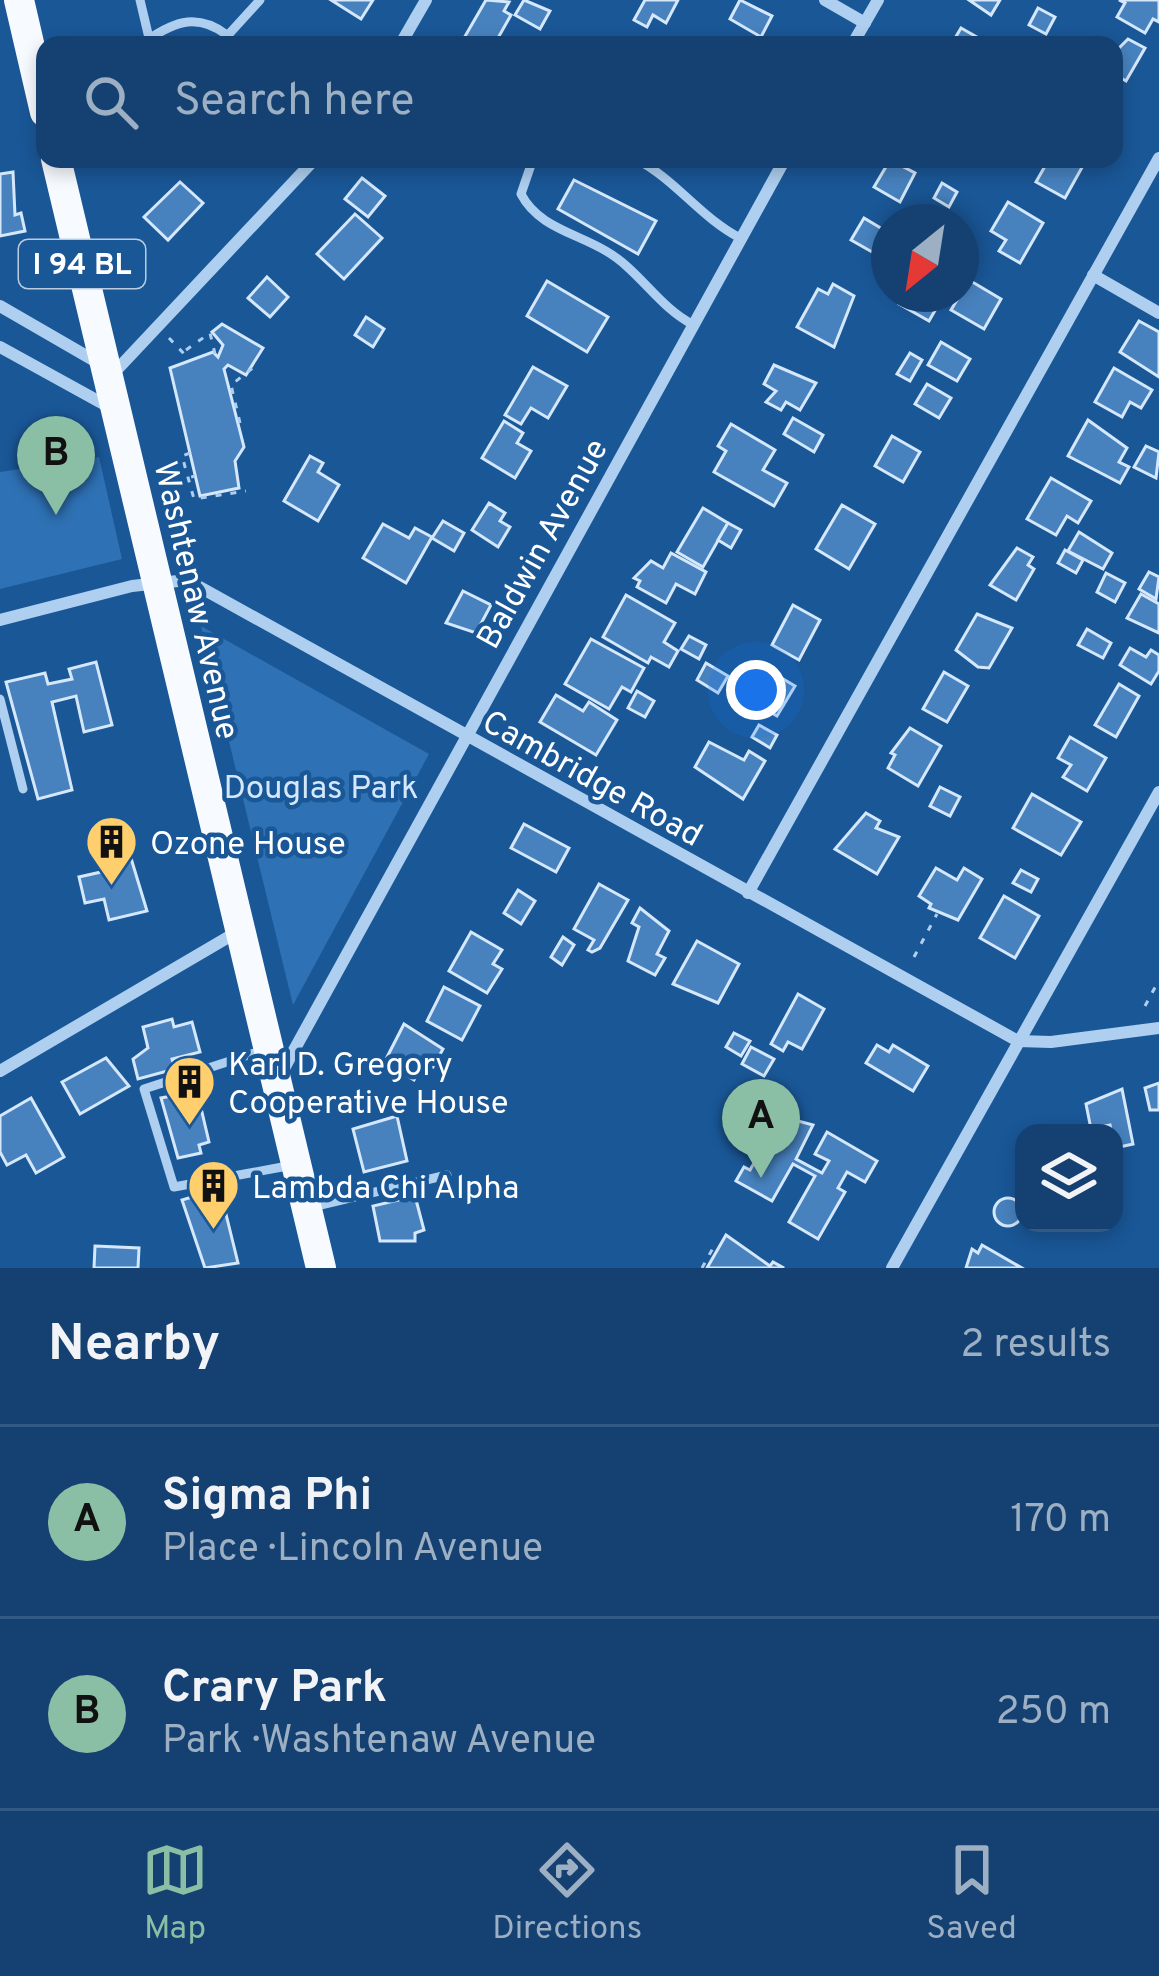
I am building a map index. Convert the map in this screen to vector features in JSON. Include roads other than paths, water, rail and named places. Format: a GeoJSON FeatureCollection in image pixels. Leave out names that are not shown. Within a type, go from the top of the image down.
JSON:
{"type":"FeatureCollection","features":[{"type":"Feature","properties":{"kind":"main road"},"geometry":{"type":"LineString","coordinates":[[19,0],[36,69]]}},
{"type":"Feature","properties":{"kind":"main road","name":"Washtenaw Avenue"},"geometry":{"type":"LineString","coordinates":[[58,168],[321,1268]]}},
{"type":"Feature","properties":{"kind":"street"},"geometry":{"type":"LineString","coordinates":[[405,36],[426,0]]}},
{"type":"Feature","properties":{"kind":"street"},"geometry":{"type":"LineString","coordinates":[[825,0],[865,23]]}},
{"type":"Feature","properties":{"kind":"street"},"geometry":{"type":"LineString","coordinates":[[857,36],[878,0]]}},
{"type":"Feature","properties":{"kind":"street"},"geometry":{"type":"LineString","coordinates":[[748,893],[1159,158]]}},
{"type":"Feature","properties":{"kind":"street"},"geometry":{"type":"LineString","coordinates":[[0,306],[109,373],[306,168]]}},
{"type":"Feature","properties":{"kind":"street","name":"Baldwin Avenue"},"geometry":{"type":"LineString","coordinates":[[277,1081],[780,168]]}},
{"type":"Feature","properties":{"kind":"street"},"geometry":{"type":"LineString","coordinates":[[1093,275],[1159,313]]}},
{"type":"Feature","properties":{"kind":"street"},"geometry":{"type":"LineString","coordinates":[[0,347],[79,395],[118,410]]}},
{"type":"Feature","properties":{"kind":"street","name":"Cambridge Road"},"geometry":{"type":"LineString","coordinates":[[0,620],[154,582],[187,580],[1018,1041]]}},
{"type":"Feature","properties":{"kind":"street"},"geometry":{"type":"LineString","coordinates":[[892,1268],[1159,792]]}},
{"type":"Feature","properties":{"kind":"street"},"geometry":{"type":"LineString","coordinates":[[0,1071],[240,930]]}},
{"type":"Feature","properties":{"kind":"street"},"geometry":{"type":"LineString","coordinates":[[1018,1041],[1051,1042],[1159,1028]]}},
{"type":"Feature","properties":{"kind":"lane"},"geometry":{"type":"LineString","coordinates":[[140,0],[144,36]]}},
{"type":"Feature","properties":{"kind":"lane"},"geometry":{"type":"LineString","coordinates":[[156,36],[188,19],[208,21],[227,35],[260,0]]}},
{"type":"Feature","properties":{"kind":"lane"},"geometry":{"type":"LineString","coordinates":[[529,168],[520,194],[528,208],[608,252],[669,312],[692,324]]}},
{"type":"Feature","properties":{"kind":"lane"},"geometry":{"type":"LineString","coordinates":[[652,168],[668,177],[717,226],[740,238]]}},
{"type":"Feature","properties":{"kind":"lane"},"geometry":{"type":"LineString","coordinates":[[0,699],[23,789]]}},
{"type":"Feature","properties":{"kind":"lane"},"geometry":{"type":"LineString","coordinates":[[269,1048],[145,1088],[174,1187],[297,1164]]}},
{"type":"Feature","properties":{"kind":"lane"},"geometry":{"type":"LineString","coordinates":[[307,1208],[446,1175]]}},
{"type":"Feature","properties":{"kind":"place","name":"Crary Park"},"geometry":{"type":"Point","coordinates":[56,515]}},
{"type":"Feature","properties":{"kind":"place","name":"Ozone House"},"geometry":{"type":"Point","coordinates":[111,888]}},
{"type":"Feature","properties":{"kind":"place","name":"Karl D. Gregory Cooperative House"},"geometry":{"type":"Point","coordinates":[189,1128]}},
{"type":"Feature","properties":{"kind":"place","name":"Sigma Phi"},"geometry":{"type":"Point","coordinates":[761,1178]}},
{"type":"Feature","properties":{"kind":"place","name":"Lambda Chi Alpha"},"geometry":{"type":"Point","coordinates":[213,1232]}},
{"type":"Feature","properties":{"kind":"park label","name":"Douglas Park"},"geometry":{"type":"Point","coordinates":[321,786]}}]}
